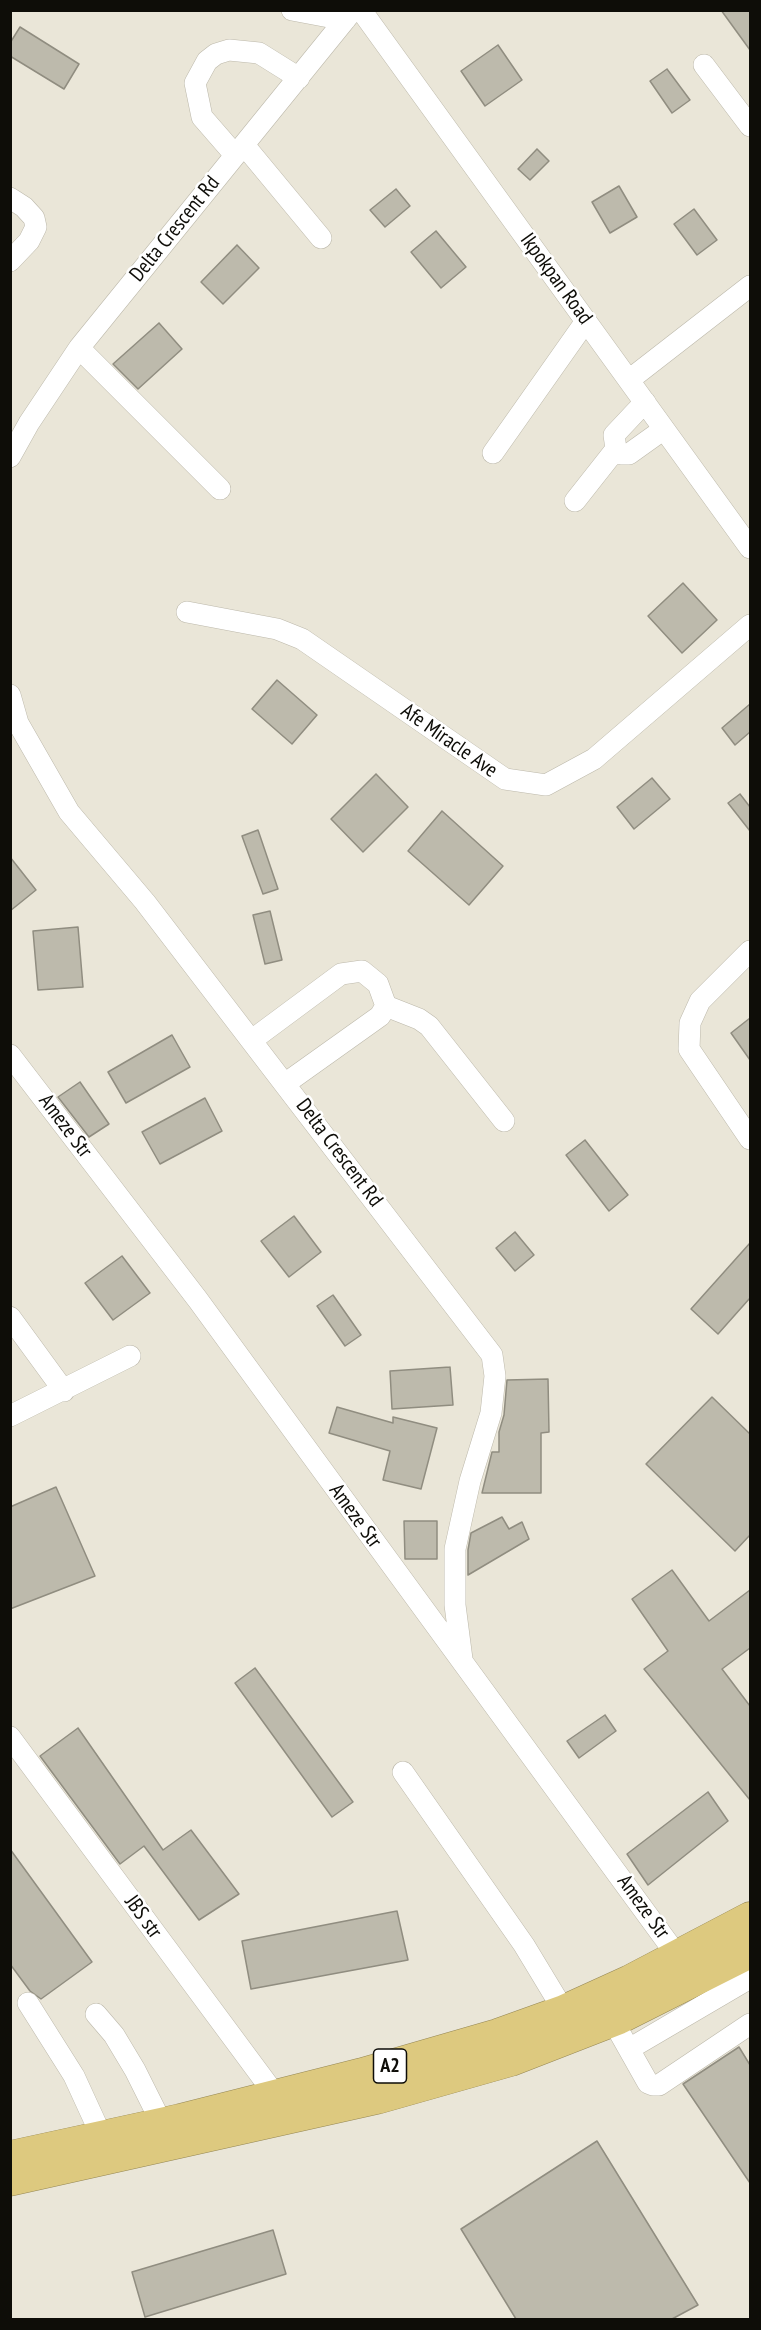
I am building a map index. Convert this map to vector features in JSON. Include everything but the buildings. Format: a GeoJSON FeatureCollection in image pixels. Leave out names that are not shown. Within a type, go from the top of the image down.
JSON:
{"type":"FeatureCollection","features":[{"type":"Feature","properties":{"kind":"highway","name":"A2"},"geometry":{"type":"LineString","coordinates":[[10,2157],[162,2124],[276,2096],[497,2035],[571,2023],[613,2021],[750,1918]]}},
{"type":"Feature","properties":{"kind":"highway","name":"A2"},"geometry":{"type":"LineString","coordinates":[[10,2180],[377,2098],[511,2060],[571,2023],[686,1968],[748,1965]]}},
{"type":"Feature","properties":{"kind":"street"},"geometry":{"type":"LineString","coordinates":[[292,10],[353,14]]}},
{"type":"Feature","properties":{"kind":"street","name":"Delta Crescent Rd"},"geometry":{"type":"LineString","coordinates":[[10,457],[28,423],[79,348],[353,14]]}},
{"type":"Feature","properties":{"kind":"street","name":"Ikpokpan Road"},"geometry":{"type":"LineString","coordinates":[[353,14],[586,321],[750,548]]}},
{"type":"Feature","properties":{"kind":"street"},"geometry":{"type":"LineString","coordinates":[[299,78],[259,52],[229,50],[216,54],[207,61],[195,83],[202,117],[240,150],[321,238]]}},
{"type":"Feature","properties":{"kind":"street"},"geometry":{"type":"LineString","coordinates":[[704,65],[750,126]]}},
{"type":"Feature","properties":{"kind":"street"},"geometry":{"type":"LineString","coordinates":[[10,198],[24,207],[34,218],[36,227],[29,241],[10,261]]}},
{"type":"Feature","properties":{"kind":"street"},"geometry":{"type":"LineString","coordinates":[[629,380],[750,286]]}},
{"type":"Feature","properties":{"kind":"street"},"geometry":{"type":"LineString","coordinates":[[493,453],[586,321]]}},
{"type":"Feature","properties":{"kind":"street"},"geometry":{"type":"LineString","coordinates":[[79,348],[220,489]]}},
{"type":"Feature","properties":{"kind":"street"},"geometry":{"type":"LineString","coordinates":[[645,402],[614,435],[616,449],[621,454],[629,454],[664,429]]}},
{"type":"Feature","properties":{"kind":"street"},"geometry":{"type":"LineString","coordinates":[[575,501],[616,449]]}},
{"type":"Feature","properties":{"kind":"street","name":"Afe Miracle Ave"},"geometry":{"type":"LineString","coordinates":[[187,612],[277,628],[302,639],[505,779],[546,785],[594,759],[750,625]]}},
{"type":"Feature","properties":{"kind":"street","name":"Delta Crescent Rd"},"geometry":{"type":"LineString","coordinates":[[10,695],[18,723],[69,812],[146,902],[492,1355],[495,1377],[491,1413],[470,1481],[455,1549],[455,1605],[463,1663]]}},
{"type":"Feature","properties":{"kind":"street"},"geometry":{"type":"LineString","coordinates":[[750,951],[700,1001],[690,1023],[689,1049],[750,1139]]}},
{"type":"Feature","properties":{"kind":"street"},"geometry":{"type":"LineString","coordinates":[[252,1040],[340,974],[352,970],[362,971],[378,984],[383,1011]]}},
{"type":"Feature","properties":{"kind":"street"},"geometry":{"type":"LineString","coordinates":[[286,1083],[383,1011],[419,1019],[429,1026],[504,1121]]}},
{"type":"Feature","properties":{"kind":"street","name":"Ameze Str"},"geometry":{"type":"LineString","coordinates":[[10,1055],[198,1300],[686,1968]]}},
{"type":"Feature","properties":{"kind":"street"},"geometry":{"type":"LineString","coordinates":[[10,1317],[64,1391]]}},
{"type":"Feature","properties":{"kind":"street"},"geometry":{"type":"LineString","coordinates":[[10,1416],[130,1356]]}},
{"type":"Feature","properties":{"kind":"street","name":"JBS str"},"geometry":{"type":"LineString","coordinates":[[10,1737],[276,2096]]}},
{"type":"Feature","properties":{"kind":"street"},"geometry":{"type":"LineString","coordinates":[[404,1772],[524,1945],[571,2023]]}},
{"type":"Feature","properties":{"kind":"street"},"geometry":{"type":"LineString","coordinates":[[629,2049],[748,1965]]}},
{"type":"Feature","properties":{"kind":"street"},"geometry":{"type":"LineString","coordinates":[[28,2003],[74,2076],[102,2137]]}},
{"type":"Feature","properties":{"kind":"street"},"geometry":{"type":"LineString","coordinates":[[96,2014],[124,2053],[162,2124]]}},
{"type":"Feature","properties":{"kind":"street"},"geometry":{"type":"LineString","coordinates":[[613,2021],[648,2083],[659,2085],[750,2024]]}}]}
